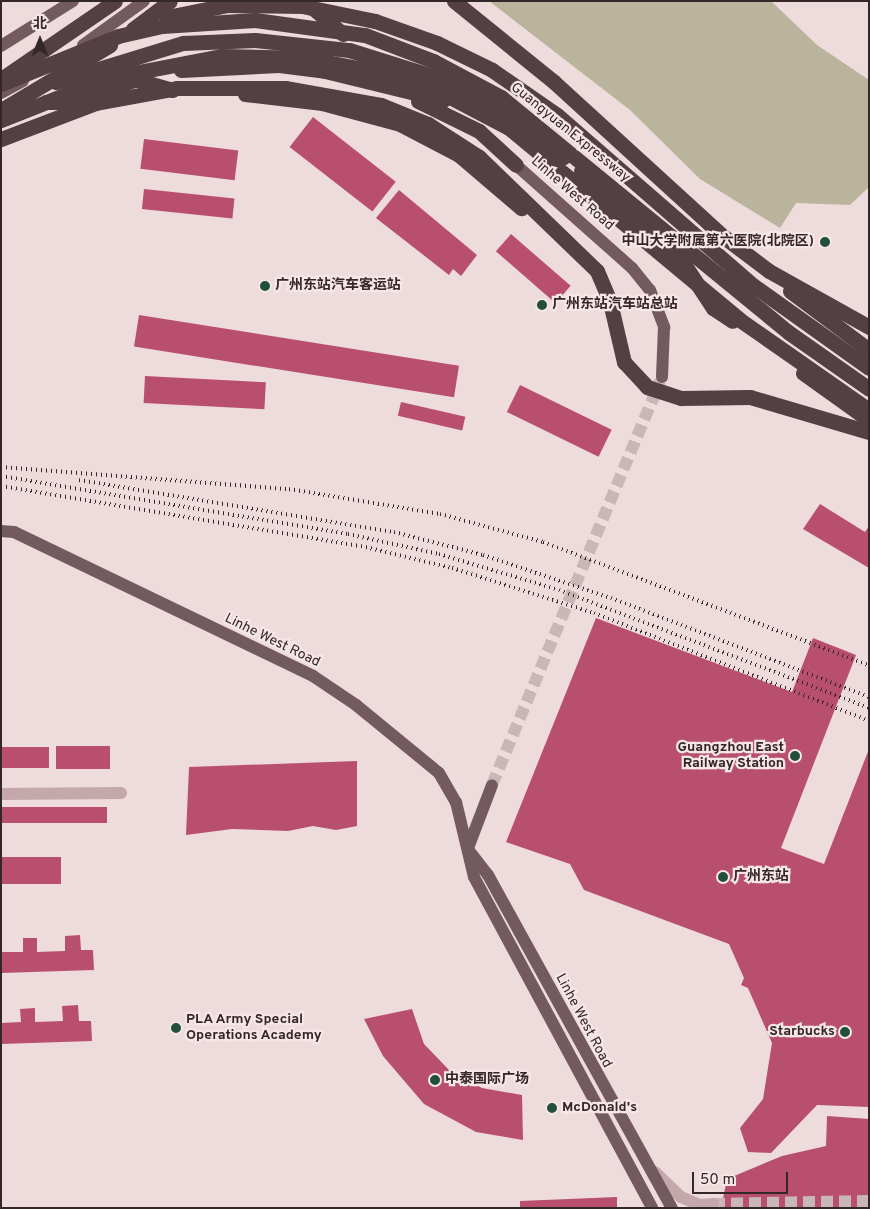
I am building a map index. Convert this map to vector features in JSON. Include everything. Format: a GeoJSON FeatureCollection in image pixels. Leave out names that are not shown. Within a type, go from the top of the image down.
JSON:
{"type":"FeatureCollection","features":[{"type":"Feature","properties":{"kind":"highway"},"geometry":{"type":"LineString","coordinates":[[1,79],[116,1]]}},
{"type":"Feature","properties":{"kind":"highway"},"geometry":{"type":"LineString","coordinates":[[3,102],[109,46],[170,1]]}},
{"type":"Feature","properties":{"kind":"highway"},"geometry":{"type":"LineString","coordinates":[[305,1],[320,18],[383,57]]}},
{"type":"Feature","properties":{"kind":"highway"},"geometry":{"type":"LineString","coordinates":[[320,18],[321,1]]}},
{"type":"Feature","properties":{"kind":"highway"},"geometry":{"type":"LineString","coordinates":[[454,1],[554,82],[690,208],[869,351]]}},
{"type":"Feature","properties":{"kind":"highway"},"geometry":{"type":"LineString","coordinates":[[76,51],[163,18],[228,4],[302,6],[408,31],[492,70],[545,107],[750,282],[869,368]]}},
{"type":"Feature","properties":{"kind":"highway","name":"Guangyuan Expressway"},"geometry":{"type":"LineString","coordinates":[[1,84],[76,51],[162,26],[237,19],[333,28],[433,61],[479,84],[529,118],[736,292],[869,389]]}},
{"type":"Feature","properties":{"kind":"highway"},"geometry":{"type":"LineString","coordinates":[[3,102],[96,67],[183,43],[290,42],[383,57],[452,82],[508,116],[580,170],[672,252],[713,308],[869,420]]}},
{"type":"Feature","properties":{"kind":"highway"},"geometry":{"type":"LineString","coordinates":[[1,120],[78,88],[154,66],[221,56],[306,58],[378,71],[452,98],[509,128],[564,170],[740,320],[869,410]]}},
{"type":"Feature","properties":{"kind":"highway"},"geometry":{"type":"LineString","coordinates":[[3,102],[66,102],[134,80],[245,64],[325,70],[508,116]]}},
{"type":"Feature","properties":{"kind":"highway"},"geometry":{"type":"LineString","coordinates":[[325,70],[454,117],[479,131],[516,165]]}},
{"type":"Feature","properties":{"kind":"highway"},"geometry":{"type":"LineString","coordinates":[[134,80],[176,91],[322,103],[400,124],[459,155],[597,272]]}},
{"type":"Feature","properties":{"kind":"highway"},"geometry":{"type":"LineString","coordinates":[[1,139],[96,103],[178,88],[285,88],[381,105],[470,134],[516,165]]}},
{"type":"Feature","properties":{"kind":"highway"},"geometry":{"type":"LineString","coordinates":[[381,105],[428,124],[479,157],[597,272],[610,302],[624,362],[648,387],[681,398],[750,397],[869,432]]}},
{"type":"Feature","properties":{"kind":"highway"},"geometry":{"type":"LineString","coordinates":[[753,259],[869,327]]}},
{"type":"Feature","properties":{"kind":"highway"},"geometry":{"type":"LineString","coordinates":[[750,282],[869,351]]}},
{"type":"Feature","properties":{"kind":"main road"},"geometry":{"type":"LineString","coordinates":[[1,46],[73,1]]}},
{"type":"Feature","properties":{"kind":"main road"},"geometry":{"type":"LineString","coordinates":[[3,102],[95,38],[144,1]]}},
{"type":"Feature","properties":{"kind":"main road","name":"Linhe West Road"},"geometry":{"type":"LineString","coordinates":[[516,165],[632,268],[650,290],[664,327],[662,377]]}},
{"type":"Feature","properties":{"kind":"main road","name":"Linhe West Road"},"geometry":{"type":"LineString","coordinates":[[1,531],[14,532],[312,676],[389,734],[448,784],[474,877],[504,937],[652,1208]]}},
{"type":"Feature","properties":{"kind":"main road"},"geometry":{"type":"LineString","coordinates":[[467,848],[492,785]]}},
{"type":"Feature","properties":{"kind":"main road","name":"Linhe West Road"},"geometry":{"type":"LineString","coordinates":[[467,848],[488,875],[601,1086],[654,1170],[672,1208]]}},
{"type":"Feature","properties":{"kind":"street"},"geometry":{"type":"LineString","coordinates":[[1,794],[121,793]]}},
{"type":"Feature","properties":{"kind":"street"},"geometry":{"type":"LineString","coordinates":[[654,1170],[671,1190],[707,1204],[686,1208]]}},
{"type":"Feature","properties":{"kind":"shaded area"},"geometry":{"type":"Polygon","coordinates":[[[489,1],[771,1],[817,45],[869,80],[869,187],[850,205],[796,203],[780,228],[700,179],[630,110],[489,1]]]}},
{"type":"Feature","properties":{"kind":"building"},"geometry":{"type":"Polygon","coordinates":[[[313,117],[396,182],[372,212],[290,147],[313,117]]]}},
{"type":"Feature","properties":{"kind":"building"},"geometry":{"type":"Polygon","coordinates":[[[144,139],[238,151],[235,180],[140,169],[144,139]]]}},
{"type":"Feature","properties":{"kind":"building"},"geometry":{"type":"Polygon","coordinates":[[[144,189],[235,199],[232,218],[142,209],[144,189]]]}},
{"type":"Feature","properties":{"kind":"building"},"geometry":{"type":"Polygon","coordinates":[[[399,190],[477,255],[461,276],[453,269],[449,275],[376,218],[399,190]]]}},
{"type":"Feature","properties":{"kind":"building"},"geometry":{"type":"Polygon","coordinates":[[[511,234],[571,286],[556,303],[496,251],[511,234]]]}},
{"type":"Feature","properties":{"kind":"building"},"geometry":{"type":"Polygon","coordinates":[[[139,315],[459,366],[454,397],[134,347],[139,315]]]}},
{"type":"Feature","properties":{"kind":"building"},"geometry":{"type":"Polygon","coordinates":[[[145,376],[266,382],[264,409],[144,403],[145,376]]]}},
{"type":"Feature","properties":{"kind":"building"},"geometry":{"type":"Polygon","coordinates":[[[520,385],[612,430],[599,457],[507,412],[520,385]]]}},
{"type":"Feature","properties":{"kind":"building"},"geometry":{"type":"Polygon","coordinates":[[[401,402],[465,417],[462,430],[398,416],[401,402]]]}},
{"type":"Feature","properties":{"kind":"building"},"geometry":{"type":"Polygon","coordinates":[[[820,504],[865,532],[869,526],[869,568],[803,529],[820,504]]]}},
{"type":"Feature","properties":{"kind":"building","name":"广州东站"},"geometry":{"type":"Polygon","coordinates":[[[596,618],[792,692],[813,638],[856,655],[781,848],[824,864],[869,749],[869,1107],[817,1105],[771,1153],[748,1152],[740,1128],[763,1099],[772,1043],[748,988],[741,985],[744,978],[729,944],[584,890],[570,864],[506,842],[596,618]]]}},
{"type":"Feature","properties":{"kind":"building"},"geometry":{"type":"Polygon","coordinates":[[[56,746],[110,746],[110,769],[56,769],[56,746]]]}},
{"type":"Feature","properties":{"kind":"building"},"geometry":{"type":"Polygon","coordinates":[[[1,747],[49,747],[49,768],[1,768],[1,747]]]}},
{"type":"Feature","properties":{"kind":"building"},"geometry":{"type":"Polygon","coordinates":[[[357,761],[357,826],[336,830],[313,826],[288,831],[232,829],[186,835],[189,767],[357,761]]]}},
{"type":"Feature","properties":{"kind":"building"},"geometry":{"type":"Polygon","coordinates":[[[1,807],[107,807],[107,823],[1,823],[1,807]]]}},
{"type":"Feature","properties":{"kind":"building"},"geometry":{"type":"Polygon","coordinates":[[[1,857],[61,857],[61,884],[1,884],[1,857]]]}},
{"type":"Feature","properties":{"kind":"building"},"geometry":{"type":"Polygon","coordinates":[[[80,935],[81,950],[93,950],[94,970],[1,973],[1,952],[23,952],[23,938],[37,938],[37,952],[65,951],[65,936],[80,935]]]}},
{"type":"Feature","properties":{"kind":"building"},"geometry":{"type":"Polygon","coordinates":[[[78,1005],[79,1021],[91,1021],[92,1041],[1,1044],[1,1023],[21,1022],[20,1009],[35,1008],[35,1022],[63,1021],[62,1006],[78,1005]]]}},
{"type":"Feature","properties":{"kind":"building","name":"中泰国际广场"},"geometry":{"type":"Polygon","coordinates":[[[412,1009],[424,1044],[450,1071],[482,1088],[522,1095],[523,1140],[476,1132],[424,1104],[383,1056],[364,1019],[412,1009]]]}},
{"type":"Feature","properties":{"kind":"building"},"geometry":{"type":"Polygon","coordinates":[[[827,1116],[869,1119],[869,1208],[721,1208],[727,1179],[782,1156],[826,1146],[827,1116]]]}},
{"type":"Feature","properties":{"kind":"building"},"geometry":{"type":"Polygon","coordinates":[[[617,1197],[617,1208],[520,1208],[520,1201],[617,1197]]]}},
{"type":"Feature","properties":{"kind":"tunnel"},"geometry":{"type":"LineString","coordinates":[[492,785],[660,381]]}},
{"type":"Feature","properties":{"kind":"tunnel"},"geometry":{"type":"LineString","coordinates":[[713,1204],[869,1201]]}},
{"type":"Feature","properties":{"kind":"railway"},"geometry":{"type":"LineString","coordinates":[[1,467],[289,489],[440,514],[543,542],[869,665]]}},
{"type":"Feature","properties":{"kind":"railway"},"geometry":{"type":"LineString","coordinates":[[1,476],[348,534],[439,554],[559,590],[869,708]]}},
{"type":"Feature","properties":{"kind":"railway"},"geometry":{"type":"LineString","coordinates":[[79,480],[394,532],[483,555],[611,598],[869,697]]}},
{"type":"Feature","properties":{"kind":"railway"},"geometry":{"type":"LineString","coordinates":[[1,486],[361,546],[452,568],[594,613],[869,721]]}},
{"type":"Feature","properties":{"kind":"place","name":"中山大学附属第六医院(北院区)"},"geometry":{"type":"Point","coordinates":[825,242]}},
{"type":"Feature","properties":{"kind":"place","name":"广州东站汽车客运站"},"geometry":{"type":"Point","coordinates":[265,286]}},
{"type":"Feature","properties":{"kind":"place","name":"广州东站汽车站总站"},"geometry":{"type":"Point","coordinates":[542,305]}},
{"type":"Feature","properties":{"kind":"place","name":"Guangzhou East Railway Station"},"geometry":{"type":"Point","coordinates":[795,756]}},
{"type":"Feature","properties":{"kind":"place","name":"广州东站"},"geometry":{"type":"Point","coordinates":[723,877]}},
{"type":"Feature","properties":{"kind":"place","name":"PLA Army Special Operations Academy"},"geometry":{"type":"Point","coordinates":[176,1028]}},
{"type":"Feature","properties":{"kind":"place","name":"Starbucks"},"geometry":{"type":"Point","coordinates":[845,1032]}},
{"type":"Feature","properties":{"kind":"place","name":"中泰国际广场"},"geometry":{"type":"Point","coordinates":[435,1080]}},
{"type":"Feature","properties":{"kind":"place","name":"McDonald's"},"geometry":{"type":"Point","coordinates":[552,1108]}}]}
